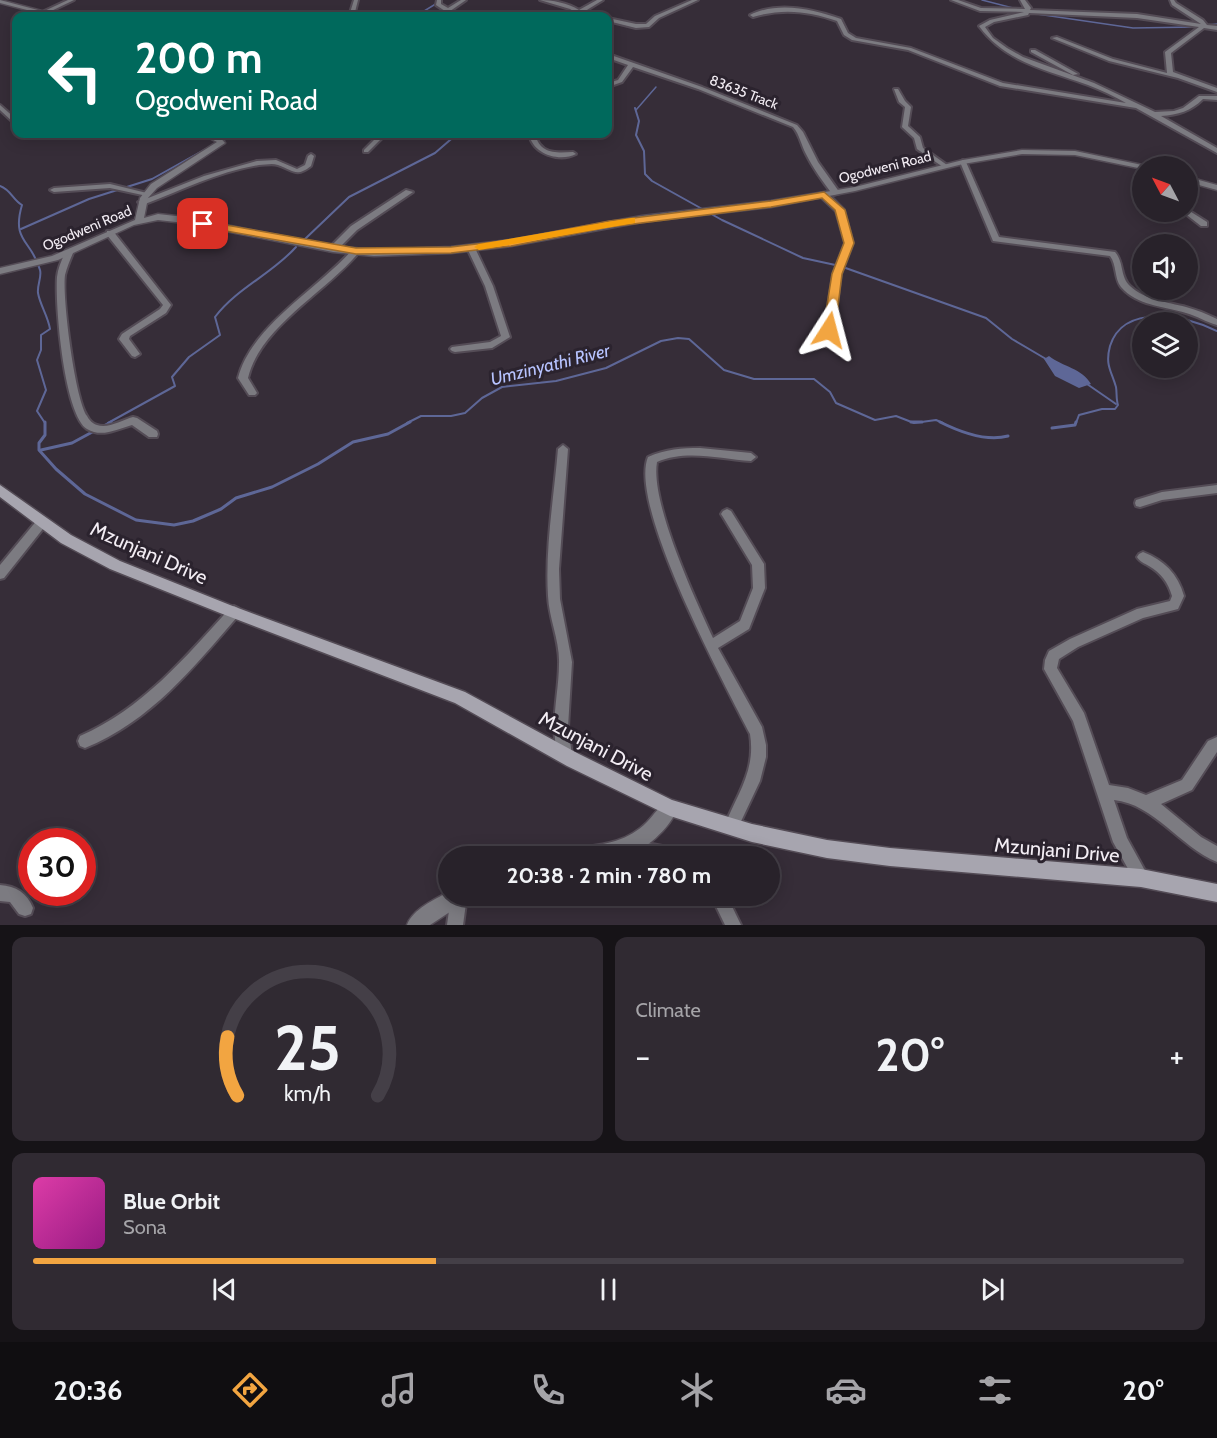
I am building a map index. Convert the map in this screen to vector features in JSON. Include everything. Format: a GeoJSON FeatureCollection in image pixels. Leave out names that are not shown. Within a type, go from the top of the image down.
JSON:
{"type":"FeatureCollection","features":[{"type":"Feature","properties":{"kind":"main road","name":"Mzunjani Drive"},"geometry":{"type":"LineString","coordinates":[[0,491],[66,539],[115,565],[460,697],[670,808],[731,827],[827,849],[890,857],[1141,878],[1217,893]]}},
{"type":"Feature","properties":{"kind":"street"},"geometry":{"type":"LineString","coordinates":[[45,12],[72,0]]}},
{"type":"Feature","properties":{"kind":"street"},"geometry":{"type":"LineString","coordinates":[[439,0],[438,4],[447,10]]}},
{"type":"Feature","properties":{"kind":"street"},"geometry":{"type":"LineString","coordinates":[[445,12],[464,0]]}},
{"type":"Feature","properties":{"kind":"street"},"geometry":{"type":"LineString","coordinates":[[542,0],[576,12]]}},
{"type":"Feature","properties":{"kind":"street"},"geometry":{"type":"LineString","coordinates":[[588,12],[601,0]]}},
{"type":"Feature","properties":{"kind":"street"},"geometry":{"type":"LineString","coordinates":[[612,21],[646,26],[657,18],[696,0]]}},
{"type":"Feature","properties":{"kind":"street"},"geometry":{"type":"LineString","coordinates":[[953,0],[977,9],[1028,13],[1132,15],[1217,28]]}},
{"type":"Feature","properties":{"kind":"street"},"geometry":{"type":"LineString","coordinates":[[1022,0],[1028,8],[1028,13]]}},
{"type":"Feature","properties":{"kind":"street"},"geometry":{"type":"LineString","coordinates":[[1172,0],[1174,4],[1201,21],[1204,26]]}},
{"type":"Feature","properties":{"kind":"street"},"geometry":{"type":"LineString","coordinates":[[0,1],[39,12]]}},
{"type":"Feature","properties":{"kind":"street"},"geometry":{"type":"LineString","coordinates":[[753,15],[794,10],[817,13],[839,20],[849,37],[909,49],[1002,85],[1136,106]]}},
{"type":"Feature","properties":{"kind":"street"},"geometry":{"type":"LineString","coordinates":[[1028,13],[992,21],[983,25],[983,28],[1002,46],[1015,54],[1107,90],[1183,129],[1217,151]]}},
{"type":"Feature","properties":{"kind":"street"},"geometry":{"type":"LineString","coordinates":[[1176,76],[1170,71],[1168,52],[1204,26]]}},
{"type":"Feature","properties":{"kind":"street"},"geometry":{"type":"LineString","coordinates":[[1055,38],[1111,60],[1176,76],[1217,90]]}},
{"type":"Feature","properties":{"kind":"street"},"geometry":{"type":"LineString","coordinates":[[1033,51],[1075,74],[1077,77],[1075,79]]}},
{"type":"Feature","properties":{"kind":"street","name":"83635 Track"},"geometry":{"type":"LineString","coordinates":[[612,58],[699,88],[795,126],[802,132],[813,161],[836,193]]}},
{"type":"Feature","properties":{"kind":"street"},"geometry":{"type":"LineString","coordinates":[[612,84],[620,81],[631,65]]}},
{"type":"Feature","properties":{"kind":"street"},"geometry":{"type":"LineString","coordinates":[[896,90],[902,102],[908,107],[905,128],[917,137],[919,148],[945,166]]}},
{"type":"Feature","properties":{"kind":"street"},"geometry":{"type":"LineString","coordinates":[[1154,114],[1184,111],[1201,97],[1217,98]]}},
{"type":"Feature","properties":{"kind":"street"},"geometry":{"type":"LineString","coordinates":[[0,107],[12,118]]}},
{"type":"Feature","properties":{"kind":"street"},"geometry":{"type":"LineString","coordinates":[[366,151],[379,138]]}},
{"type":"Feature","properties":{"kind":"street"},"geometry":{"type":"LineString","coordinates":[[532,138],[540,150],[573,154]]}},
{"type":"Feature","properties":{"kind":"street"},"geometry":{"type":"LineString","coordinates":[[139,220],[142,202],[161,180],[217,147],[221,143],[220,139]]}},
{"type":"Feature","properties":{"kind":"street","name":"Ogodweni Road"},"geometry":{"type":"LineString","coordinates":[[0,272],[69,253],[139,220],[170,217],[333,249],[407,252],[471,248],[609,224],[759,206],[836,193],[963,162],[1022,152],[1052,151],[1132,165]]}},
{"type":"Feature","properties":{"kind":"street"},"geometry":{"type":"LineString","coordinates":[[142,202],[215,176],[257,165],[279,163],[298,171],[308,166],[311,156]]}},
{"type":"Feature","properties":{"kind":"street"},"geometry":{"type":"LineString","coordinates":[[963,162],[996,239],[1109,253],[1116,258],[1122,282],[1131,291],[1159,305],[1188,310],[1217,322]]}},
{"type":"Feature","properties":{"kind":"street"},"geometry":{"type":"LineString","coordinates":[[1198,182],[1217,188]]}},
{"type":"Feature","properties":{"kind":"street"},"geometry":{"type":"LineString","coordinates":[[54,190],[110,186],[147,194]]}},
{"type":"Feature","properties":{"kind":"street"},"geometry":{"type":"LineString","coordinates":[[333,249],[354,228],[409,192]]}},
{"type":"Feature","properties":{"kind":"street"},"geometry":{"type":"LineString","coordinates":[[824,195],[840,210],[849,243],[837,274],[827,344]]}},
{"type":"Feature","properties":{"kind":"street"},"geometry":{"type":"LineString","coordinates":[[1198,220],[1204,224]]}},
{"type":"Feature","properties":{"kind":"street"},"geometry":{"type":"LineString","coordinates":[[110,233],[167,305],[163,311],[126,334],[124,339],[135,354]]}},
{"type":"Feature","properties":{"kind":"street"},"geometry":{"type":"LineString","coordinates":[[455,349],[492,345],[506,337],[489,286],[471,248]]}},
{"type":"Feature","properties":{"kind":"street"},"geometry":{"type":"LineString","coordinates":[[252,393],[243,378],[248,357],[293,310],[347,263],[356,251]]}},
{"type":"Feature","properties":{"kind":"street"},"geometry":{"type":"LineString","coordinates":[[69,253],[61,279],[68,350],[75,397],[81,415],[88,424],[99,430],[109,429],[133,420],[153,434]]}},
{"type":"Feature","properties":{"kind":"street"},"geometry":{"type":"LineString","coordinates":[[563,449],[553,568],[554,599],[566,662],[561,727],[566,755]]}},
{"type":"Feature","properties":{"kind":"street"},"geometry":{"type":"LineString","coordinates":[[731,827],[755,776],[760,747],[757,732],[711,646],[668,541],[653,498],[648,468],[656,457],[674,453],[710,453],[751,457]]}},
{"type":"Feature","properties":{"kind":"street"},"geometry":{"type":"LineString","coordinates":[[1140,503],[1162,496],[1217,489]]}},
{"type":"Feature","properties":{"kind":"street"},"geometry":{"type":"LineString","coordinates":[[711,646],[745,625],[759,588],[758,564],[726,514]]}},
{"type":"Feature","properties":{"kind":"street"},"geometry":{"type":"LineString","coordinates":[[0,574],[42,522]]}},
{"type":"Feature","properties":{"kind":"street"},"geometry":{"type":"LineString","coordinates":[[1141,878],[1121,842],[1079,718],[1053,676],[1050,660],[1060,650],[1141,613],[1174,605],[1178,596],[1172,577],[1160,566],[1143,557]]}},
{"type":"Feature","properties":{"kind":"street"},"geometry":{"type":"LineString","coordinates":[[85,741],[115,727],[132,715],[198,652],[234,612]]}},
{"type":"Feature","properties":{"kind":"street"},"geometry":{"type":"LineString","coordinates":[[1146,803],[1187,784],[1217,744]]}},
{"type":"Feature","properties":{"kind":"street"},"geometry":{"type":"LineString","coordinates":[[1104,792],[1132,796],[1146,803],[1197,843],[1217,854]]}},
{"type":"Feature","properties":{"kind":"street"},"geometry":{"type":"LineString","coordinates":[[630,846],[652,830],[670,808]]}},
{"type":"Feature","properties":{"kind":"street"},"geometry":{"type":"LineString","coordinates":[[0,893],[11,893],[20,899],[25,908]]}},
{"type":"Feature","properties":{"kind":"street"},"geometry":{"type":"LineString","coordinates":[[416,925],[442,906]]}},
{"type":"Feature","properties":{"kind":"street"},"geometry":{"type":"LineString","coordinates":[[454,925],[457,906]]}},
{"type":"Feature","properties":{"kind":"street"},"geometry":{"type":"LineString","coordinates":[[724,906],[733,925]]}},
{"type":"Feature","properties":{"kind":"water"},"geometry":{"type":"Polygon","coordinates":[[[1049,356],[1083,374],[1091,384],[1079,388],[1055,376],[1044,359],[1049,356]]]}},
{"type":"Feature","properties":{"kind":"waterway"},"geometry":{"type":"LineString","coordinates":[[422,12],[442,0]]}},
{"type":"Feature","properties":{"kind":"waterway"},"geometry":{"type":"LineString","coordinates":[[982,0],[1021,10]]}},
{"type":"Feature","properties":{"kind":"waterway"},"geometry":{"type":"LineString","coordinates":[[1030,13],[1133,28],[1195,27]]}},
{"type":"Feature","properties":{"kind":"waterway"},"geometry":{"type":"LineString","coordinates":[[1208,25],[1217,24]]}},
{"type":"Feature","properties":{"kind":"waterway"},"geometry":{"type":"LineString","coordinates":[[636,110],[656,87]]}},
{"type":"Feature","properties":{"kind":"waterway"},"geometry":{"type":"LineString","coordinates":[[635,108],[639,121],[636,135],[644,151],[645,174],[652,181],[722,220],[803,258],[840,266],[986,318],[1012,339],[1046,359]]}},
{"type":"Feature","properties":{"kind":"waterway"},"geometry":{"type":"LineString","coordinates":[[221,141],[227,138]]}},
{"type":"Feature","properties":{"kind":"waterway"},"geometry":{"type":"LineString","coordinates":[[305,239],[349,197],[435,153],[452,138]]}},
{"type":"Feature","properties":{"kind":"waterway"},"geometry":{"type":"LineString","coordinates":[[21,229],[89,199],[152,179],[213,145]]}},
{"type":"Feature","properties":{"kind":"waterway","name":"Umzinyathi River"},"geometry":{"type":"LineString","coordinates":[[0,186],[22,205],[19,227],[40,270],[38,293],[50,329],[41,335],[41,350],[37,360],[46,390],[37,411],[45,423]]}},
{"type":"Feature","properties":{"kind":"waterway"},"geometry":{"type":"LineString","coordinates":[[108,423],[175,386],[172,377],[189,357],[220,335],[215,317],[244,289],[287,257],[296,247]]}},
{"type":"Feature","properties":{"kind":"waterway","name":"Umzinyathi River"},"geometry":{"type":"LineString","coordinates":[[1076,423],[1079,415],[1102,409],[1115,409],[1118,405],[1116,387],[1108,363],[1109,353],[1117,332],[1128,323],[1158,316],[1190,321],[1217,331]]}},
{"type":"Feature","properties":{"kind":"waterway","name":"Umzinyathi River"},"geometry":{"type":"LineString","coordinates":[[407,423],[421,416],[451,416],[465,413],[482,398],[502,387],[556,381],[606,368],[661,341],[678,338],[689,339],[724,370],[754,379],[814,379],[830,392],[836,403],[875,420],[896,416],[911,422]]}},
{"type":"Feature","properties":{"kind":"waterway"},"geometry":{"type":"LineString","coordinates":[[1087,384],[1116,404]]}},
{"type":"Feature","properties":{"kind":"waterway","name":"Umzinyathi River"},"geometry":{"type":"LineString","coordinates":[[921,422],[936,420],[943,423]]}},
{"type":"Feature","properties":{"kind":"waterway"},"geometry":{"type":"LineString","coordinates":[[102,427],[111,422]]}},
{"type":"Feature","properties":{"kind":"waterway","name":"Umzinyathi River"},"geometry":{"type":"LineString","coordinates":[[45,423],[45,435],[39,443],[39,450],[56,469],[85,494],[136,520],[174,525],[193,521],[221,509],[236,498],[272,487],[318,464],[353,442],[388,434],[410,422]]}},
{"type":"Feature","properties":{"kind":"waterway","name":"Umzinyathi River"},"geometry":{"type":"LineString","coordinates":[[911,422],[921,422]]}},
{"type":"Feature","properties":{"kind":"waterway","name":"Umzinyathi River"},"geometry":{"type":"LineString","coordinates":[[911,422],[921,422]]}},
{"type":"Feature","properties":{"kind":"waterway","name":"Umzinyathi River"},"geometry":{"type":"LineString","coordinates":[[940,422],[982,437],[1008,436]]}},
{"type":"Feature","properties":{"kind":"waterway","name":"Umzinyathi River"},"geometry":{"type":"LineString","coordinates":[[1052,428],[1075,425],[1076,422]]}},
{"type":"Feature","properties":{"kind":"waterway"},"geometry":{"type":"LineString","coordinates":[[41,450],[72,443],[96,430]]}},
{"type":"Feature","properties":{"kind":"slow traffic"},"geometry":{"type":"LineString","coordinates":[[479,247],[631,220]]}},
{"type":"Feature","properties":{"kind":"route"},"geometry":{"type":"LineString","coordinates":[[203,224],[333,249],[374,253],[451,250],[511,243],[642,219],[771,204],[824,195],[840,210],[849,243],[837,274],[829,330]]}}]}
